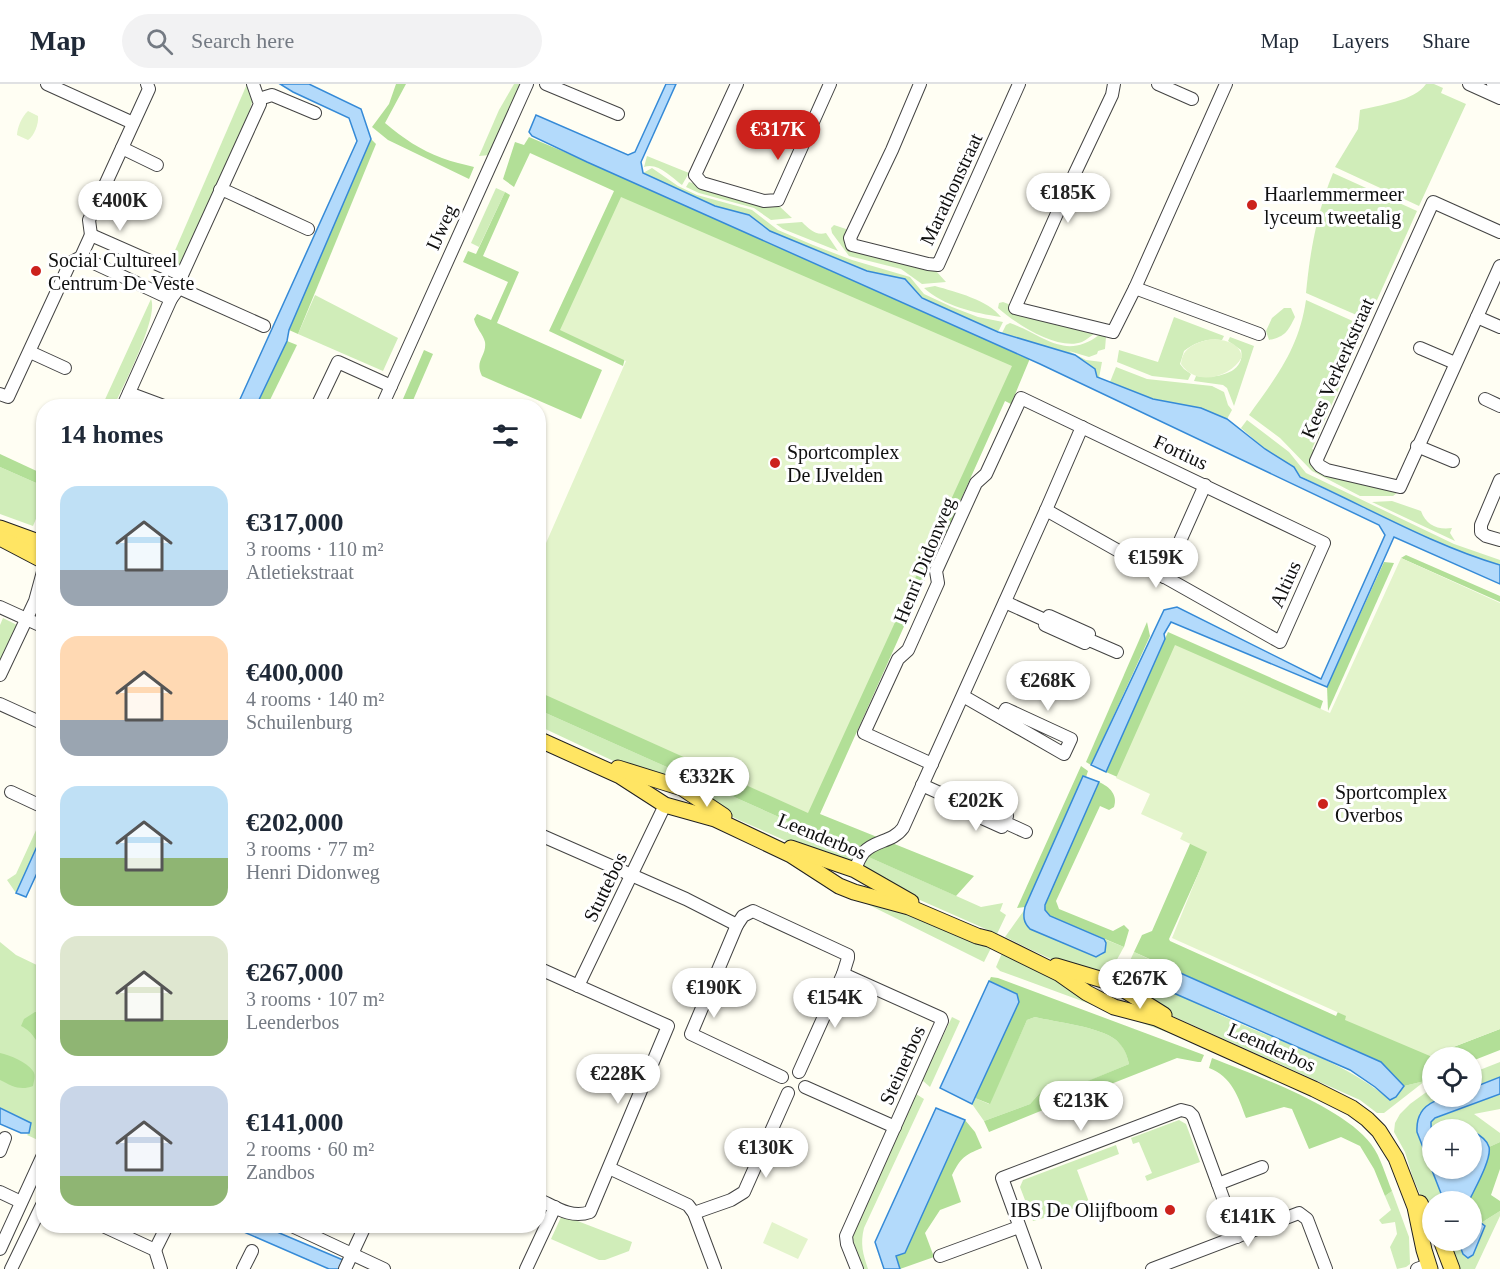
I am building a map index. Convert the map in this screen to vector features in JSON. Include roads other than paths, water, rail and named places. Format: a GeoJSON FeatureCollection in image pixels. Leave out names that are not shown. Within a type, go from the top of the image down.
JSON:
{"type":"FeatureCollection","features":[{"type":"Feature","properties":{"kind":"main road"},"geometry":{"type":"LineString","coordinates":[[0,528],[36,541]]}},
{"type":"Feature","properties":{"kind":"main road"},"geometry":{"type":"LineString","coordinates":[[0,538],[36,557]]}},
{"type":"Feature","properties":{"kind":"main road","name":"Leenderbos"},"geometry":{"type":"LineString","coordinates":[[546,736],[624,770],[663,781],[690,794],[718,813],[797,851],[861,873],[909,901],[979,932],[1018,955],[1060,974],[1114,1007],[1156,1018],[1352,1108],[1379,1131],[1396,1158],[1415,1207],[1425,1263]]}},
{"type":"Feature","properties":{"kind":"main road","name":"Leenderbos"},"geometry":{"type":"LineString","coordinates":[[546,743],[620,776],[665,805],[715,819],[791,855],[829,880],[854,892],[909,907],[989,939]]}},
{"type":"Feature","properties":{"kind":"main road"},"geometry":{"type":"LineString","coordinates":[[651,797],[652,787],[663,781]]}},
{"type":"Feature","properties":{"kind":"main road"},"geometry":{"type":"LineString","coordinates":[[686,811],[692,803],[690,794]]}},
{"type":"Feature","properties":{"kind":"main road"},"geometry":{"type":"LineString","coordinates":[[829,880],[829,869],[836,863]]}},
{"type":"Feature","properties":{"kind":"main road"},"geometry":{"type":"LineString","coordinates":[[854,892],[868,886],[861,873]]}},
{"type":"Feature","properties":{"kind":"main road","name":"Leenderbos"},"geometry":{"type":"LineString","coordinates":[[1008,948],[1020,950],[1065,970],[1096,977],[1126,990],[1159,1013],[1349,1099],[1367,1112],[1390,1135],[1400,1153],[1422,1208]]}},
{"type":"Feature","properties":{"kind":"main road"},"geometry":{"type":"LineString","coordinates":[[1088,993],[1087,981],[1096,977]]}},
{"type":"Feature","properties":{"kind":"main road"},"geometry":{"type":"LineString","coordinates":[[1114,1007],[1126,1000],[1126,990]]}},
{"type":"Feature","properties":{"kind":"main road"},"geometry":{"type":"LineString","coordinates":[[1445,1251],[1452,1269]]}},
{"type":"Feature","properties":{"kind":"street"},"geometry":{"type":"LineString","coordinates":[[46,84],[134,123]]}},
{"type":"Feature","properties":{"kind":"street"},"geometry":{"type":"LineString","coordinates":[[0,394],[8,397],[70,263],[81,258],[91,235],[89,220],[149,89],[147,84]]}},
{"type":"Feature","properties":{"kind":"street"},"geometry":{"type":"LineString","coordinates":[[126,399],[258,109],[259,99],[254,84]]}},
{"type":"Feature","properties":{"kind":"street","name":"IJweg"},"geometry":{"type":"LineString","coordinates":[[385,399],[527,84]]}},
{"type":"Feature","properties":{"kind":"street"},"geometry":{"type":"LineString","coordinates":[[546,84],[618,114]]}},
{"type":"Feature","properties":{"kind":"street"},"geometry":{"type":"LineString","coordinates":[[737,84],[695,175],[702,183],[764,201],[777,200],[830,84]]}},
{"type":"Feature","properties":{"kind":"street","name":"Marathonstraat"},"geometry":{"type":"LineString","coordinates":[[920,84],[892,150],[850,238],[852,245],[938,265],[1019,84]]}},
{"type":"Feature","properties":{"kind":"street"},"geometry":{"type":"LineString","coordinates":[[1114,84],[1112,95],[1070,183],[1016,308],[1113,332],[1226,84]]}},
{"type":"Feature","properties":{"kind":"street"},"geometry":{"type":"LineString","coordinates":[[1158,84],[1192,99]]}},
{"type":"Feature","properties":{"kind":"street"},"geometry":{"type":"LineString","coordinates":[[1469,84],[1500,98]]}},
{"type":"Feature","properties":{"kind":"street"},"geometry":{"type":"LineString","coordinates":[[1493,84],[1500,87]]}},
{"type":"Feature","properties":{"kind":"street"},"geometry":{"type":"LineString","coordinates":[[259,99],[272,95],[315,113]]}},
{"type":"Feature","properties":{"kind":"street"},"geometry":{"type":"LineString","coordinates":[[122,148],[158,165]]}},
{"type":"Feature","properties":{"kind":"street"},"geometry":{"type":"LineString","coordinates":[[220,190],[308,229]]}},
{"type":"Feature","properties":{"kind":"street","name":"Kees Verkerkstraat"},"geometry":{"type":"LineString","coordinates":[[1500,232],[1433,202],[1316,461],[1320,466],[1327,470],[1400,487],[1500,266]]}},
{"type":"Feature","properties":{"kind":"street"},"geometry":{"type":"LineString","coordinates":[[91,235],[182,275]]}},
{"type":"Feature","properties":{"kind":"street"},"geometry":{"type":"LineString","coordinates":[[81,258],[264,326]]}},
{"type":"Feature","properties":{"kind":"street"},"geometry":{"type":"LineString","coordinates":[[1135,288],[1259,334]]}},
{"type":"Feature","properties":{"kind":"street"},"geometry":{"type":"LineString","coordinates":[[1476,317],[1500,327]]}},
{"type":"Feature","properties":{"kind":"street"},"geometry":{"type":"LineString","coordinates":[[1420,348],[1455,363]]}},
{"type":"Feature","properties":{"kind":"street"},"geometry":{"type":"LineString","coordinates":[[30,352],[65,368]]}},
{"type":"Feature","properties":{"kind":"street"},"geometry":{"type":"LineString","coordinates":[[320,399],[338,362],[391,386]]}},
{"type":"Feature","properties":{"kind":"street"},"geometry":{"type":"LineString","coordinates":[[129,393],[145,399]]}},
{"type":"Feature","properties":{"kind":"street","name":"Fortius"},"geometry":{"type":"LineString","coordinates":[[1021,398],[1324,543]]}},
{"type":"Feature","properties":{"kind":"street","name":"Henri Didonweg"},"geometry":{"type":"LineString","coordinates":[[932,764],[864,733],[898,659],[908,650],[938,583],[936,571],[976,483],[986,474],[1021,398]]}},
{"type":"Feature","properties":{"kind":"street"},"geometry":{"type":"LineString","coordinates":[[1485,399],[1500,405]]}},
{"type":"Feature","properties":{"kind":"street"},"geometry":{"type":"LineString","coordinates":[[861,873],[862,853],[897,836],[903,828],[1082,427]]}},
{"type":"Feature","properties":{"kind":"street"},"geometry":{"type":"LineString","coordinates":[[1417,446],[1453,461]]}},
{"type":"Feature","properties":{"kind":"street"},"geometry":{"type":"LineString","coordinates":[[1500,480],[1481,525],[1481,532],[1500,540]]}},
{"type":"Feature","properties":{"kind":"street"},"geometry":{"type":"LineString","coordinates":[[1046,510],[1164,577],[1205,485]]}},
{"type":"Feature","properties":{"kind":"street","name":"Altius"},"geometry":{"type":"LineString","coordinates":[[1164,577],[1280,642],[1324,543]]}},
{"type":"Feature","properties":{"kind":"street"},"geometry":{"type":"LineString","coordinates":[[0,675],[36,597]]}},
{"type":"Feature","properties":{"kind":"street"},"geometry":{"type":"LineString","coordinates":[[1005,602],[1047,621],[1049,616],[1089,634],[1087,639],[1117,652]]}},
{"type":"Feature","properties":{"kind":"street"},"geometry":{"type":"LineString","coordinates":[[0,607],[36,623]]}},
{"type":"Feature","properties":{"kind":"street"},"geometry":{"type":"LineString","coordinates":[[963,696],[1001,718],[1064,754],[1071,739],[1006,709],[1001,718]]}},
{"type":"Feature","properties":{"kind":"street"},"geometry":{"type":"LineString","coordinates":[[0,704],[36,720]]}},
{"type":"Feature","properties":{"kind":"street"},"geometry":{"type":"LineString","coordinates":[[922,785],[964,804],[967,798],[1007,816],[1004,822],[1026,832]]}},
{"type":"Feature","properties":{"kind":"street"},"geometry":{"type":"LineString","coordinates":[[11,792],[36,804]]}},
{"type":"Feature","properties":{"kind":"street","name":"Stuttebos"},"geometry":{"type":"LineString","coordinates":[[578,986],[665,805]]}},
{"type":"Feature","properties":{"kind":"street"},"geometry":{"type":"LineString","coordinates":[[546,838],[737,925]]}},
{"type":"Feature","properties":{"kind":"street"},"geometry":{"type":"LineString","coordinates":[[782,1077],[691,1034],[737,925],[743,916],[753,911],[844,952],[849,958],[799,1072]]}},
{"type":"Feature","properties":{"kind":"street"},"geometry":{"type":"LineString","coordinates":[[546,972],[668,1026],[590,1212],[581,1216],[569,1214],[546,1203]]}},
{"type":"Feature","properties":{"kind":"street","name":"Steinerbos"},"geometry":{"type":"LineString","coordinates":[[843,974],[941,1018],[942,1021],[846,1236],[857,1269]]}},
{"type":"Feature","properties":{"kind":"street"},"geometry":{"type":"LineString","coordinates":[[791,1070],[799,1072],[804,1077],[805,1087],[800,1093],[788,1094],[781,1084],[782,1077],[791,1070]]}},
{"type":"Feature","properties":{"kind":"street"},"geometry":{"type":"LineString","coordinates":[[805,1087],[896,1127]]}},
{"type":"Feature","properties":{"kind":"street"},"geometry":{"type":"LineString","coordinates":[[694,1214],[731,1200],[744,1192],[788,1094]]}},
{"type":"Feature","properties":{"kind":"street"},"geometry":{"type":"LineString","coordinates":[[1035,1269],[1002,1178],[1181,1110],[1193,1116],[1237,1237]]}},
{"type":"Feature","properties":{"kind":"street"},"geometry":{"type":"LineString","coordinates":[[0,1151],[5,1138]]}},
{"type":"Feature","properties":{"kind":"street"},"geometry":{"type":"LineString","coordinates":[[1218,1184],[1262,1167]]}},
{"type":"Feature","properties":{"kind":"street"},"geometry":{"type":"LineString","coordinates":[[609,1168],[688,1205],[694,1214],[715,1269]]}},
{"type":"Feature","properties":{"kind":"street"},"geometry":{"type":"LineString","coordinates":[[0,1249],[36,1170]]}},
{"type":"Feature","properties":{"kind":"street"},"geometry":{"type":"LineString","coordinates":[[0,1192],[21,1202]]}},
{"type":"Feature","properties":{"kind":"street"},"geometry":{"type":"LineString","coordinates":[[546,1226],[555,1207]]}},
{"type":"Feature","properties":{"kind":"street"},"geometry":{"type":"LineString","coordinates":[[1152,1269],[1299,1213],[1307,1219],[1326,1269]]}},
{"type":"Feature","properties":{"kind":"street"},"geometry":{"type":"LineString","coordinates":[[11,1269],[36,1217]]}},
{"type":"Feature","properties":{"kind":"street"},"geometry":{"type":"LineString","coordinates":[[940,1256],[1019,1227]]}},
{"type":"Feature","properties":{"kind":"street"},"geometry":{"type":"LineString","coordinates":[[118,1233],[155,1250]]}},
{"type":"Feature","properties":{"kind":"street"},"geometry":{"type":"LineString","coordinates":[[161,1269],[155,1250],[164,1233]]}},
{"type":"Feature","properties":{"kind":"street"},"geometry":{"type":"LineString","coordinates":[[307,1233],[384,1269]]}},
{"type":"Feature","properties":{"kind":"street"},"geometry":{"type":"LineString","coordinates":[[345,1269],[362,1233]]}},
{"type":"Feature","properties":{"kind":"street"},"geometry":{"type":"LineString","coordinates":[[526,1269],[543,1233]]}},
{"type":"Feature","properties":{"kind":"street"},"geometry":{"type":"LineString","coordinates":[[243,1269],[252,1251]]}},
{"type":"Feature","properties":{"kind":"water"},"geometry":{"type":"Polygon","coordinates":[[[280,84],[309,84],[361,109],[371,139],[289,330],[287,341],[259,399],[240,399],[357,141],[349,118],[280,84]]]}},
{"type":"Feature","properties":{"kind":"water"},"geometry":{"type":"Polygon","coordinates":[[[666,84],[676,84],[641,162],[643,173],[715,206],[749,215],[770,231],[867,271],[905,279],[922,298],[998,332],[1075,355],[1095,369],[1097,377],[1153,399],[1201,408],[1227,419],[1265,449],[1294,467],[1300,477],[1449,547],[1500,565],[1500,584],[1394,537],[1327,687],[1171,622],[1106,772],[1091,765],[1164,610],[1177,607],[1321,679],[1385,535],[1379,525],[1040,364],[587,162],[532,136],[529,132],[536,115],[628,155],[635,152],[666,84]]]}},
{"type":"Feature","properties":{"kind":"water"},"geometry":{"type":"Polygon","coordinates":[[[1083,776],[1099,782],[1045,905],[1045,910],[1050,916],[1104,939],[1105,952],[1096,957],[1030,929],[1024,916],[1025,907],[1083,776]]]}},
{"type":"Feature","properties":{"kind":"water"},"geometry":{"type":"Polygon","coordinates":[[[36,849],[36,875],[26,897],[16,893],[36,849]]]}},
{"type":"Feature","properties":{"kind":"water"},"geometry":{"type":"Polygon","coordinates":[[[1151,960],[1381,1062],[1404,1086],[1396,1097],[1390,1100],[1350,1070],[1146,981],[1141,976],[1140,964],[1151,960]]]}},
{"type":"Feature","properties":{"kind":"water"},"geometry":{"type":"Polygon","coordinates":[[[989,981],[1017,994],[1019,1002],[972,1104],[940,1088],[989,981]]]}},
{"type":"Feature","properties":{"kind":"water"},"geometry":{"type":"Polygon","coordinates":[[[1500,1077],[1500,1094],[1482,1101],[1482,1084],[1500,1077]]]}},
{"type":"Feature","properties":{"kind":"water"},"geometry":{"type":"Polygon","coordinates":[[[1426,1107],[1465,1107],[1434,1119],[1422,1119],[1422,1145],[1417,1132],[1421,1112],[1426,1107]]]}},
{"type":"Feature","properties":{"kind":"water"},"geometry":{"type":"Polygon","coordinates":[[[0,1108],[31,1123],[29,1133],[21,1133],[0,1124],[0,1108]]]}},
{"type":"Feature","properties":{"kind":"water"},"geometry":{"type":"Polygon","coordinates":[[[936,1108],[965,1120],[905,1253],[896,1256],[900,1269],[884,1269],[875,1242],[936,1108]]]}},
{"type":"Feature","properties":{"kind":"water"},"geometry":{"type":"Polygon","coordinates":[[[1482,1137],[1489,1147],[1482,1173],[1482,1137]]]}},
{"type":"Feature","properties":{"kind":"water"},"geometry":{"type":"Polygon","coordinates":[[[1435,1179],[1479,1179],[1474,1191],[1440,1191],[1435,1179]]]}},
{"type":"Feature","properties":{"kind":"water"},"geometry":{"type":"Polygon","coordinates":[[[246,1233],[279,1233],[343,1260],[339,1269],[329,1269],[246,1233]]]}},
{"type":"Feature","properties":{"kind":"water"},"geometry":{"type":"Polygon","coordinates":[[[1462,1251],[1475,1251],[1468,1258],[1462,1251]]]}},
{"type":"Feature","properties":{"kind":"place","name":"Haarlemmermeer lyceum tweetalig"},"geometry":{"type":"Point","coordinates":[1252,205]}},
{"type":"Feature","properties":{"kind":"place","name":"Social Cultureel Centrum De Veste"},"geometry":{"type":"Point","coordinates":[36,271]}},
{"type":"Feature","properties":{"kind":"place","name":"Sportcomplex De IJvelden"},"geometry":{"type":"Point","coordinates":[775,463]}},
{"type":"Feature","properties":{"kind":"place","name":"Sportcomplex Overbos"},"geometry":{"type":"Point","coordinates":[1323,804]}},
{"type":"Feature","properties":{"kind":"place","name":"IBS De Olijfboom"},"geometry":{"type":"Point","coordinates":[1170,1210]}}]}
